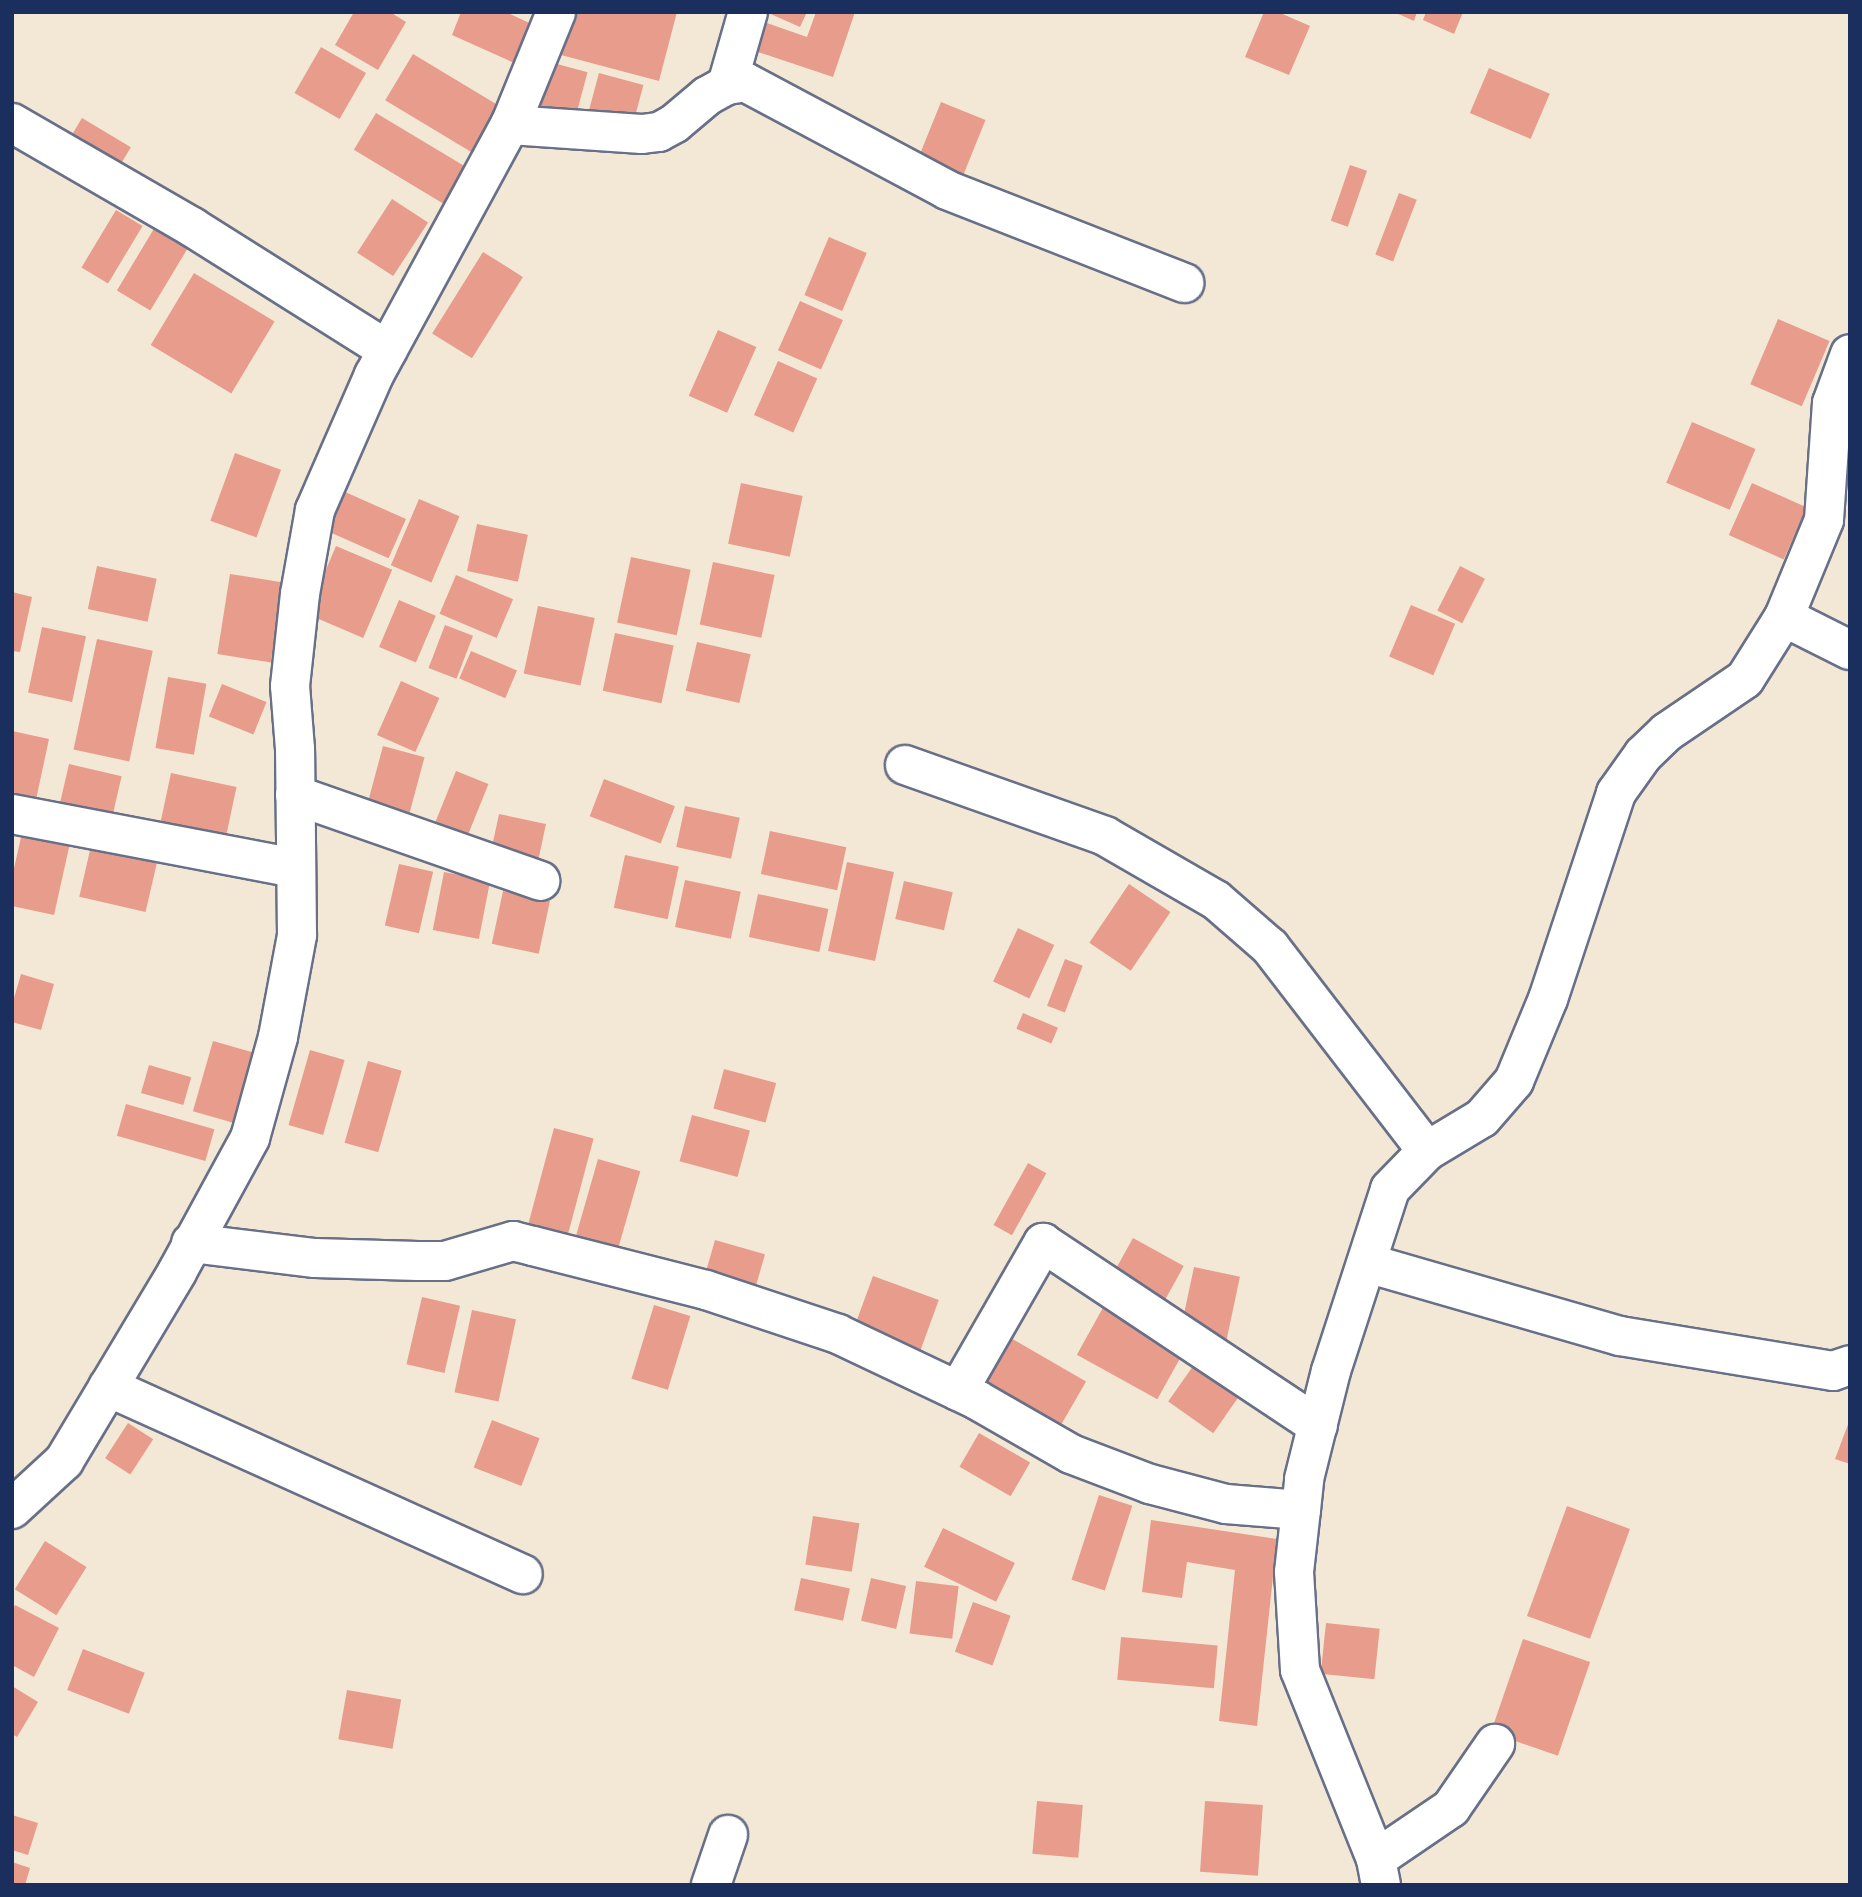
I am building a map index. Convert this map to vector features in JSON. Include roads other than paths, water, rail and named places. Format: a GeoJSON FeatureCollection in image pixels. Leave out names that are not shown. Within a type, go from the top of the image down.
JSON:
{"type":"FeatureCollection","features":[{"type":"Feature","properties":{"kind":"street"},"geometry":{"type":"LineString","coordinates":[[17,1496],[64,1461],[250,1138],[278,1037],[297,935],[290,686],[300,594],[315,510],[387,350],[510,125],[555,12]]}},
{"type":"Feature","properties":{"kind":"street"},"geometry":{"type":"LineString","coordinates":[[727,85],[748,12]]}},
{"type":"Feature","properties":{"kind":"street"},"geometry":{"type":"LineString","coordinates":[[510,125],[642,134],[659,132],[727,85],[745,82],[872,147],[947,190],[1184,283]]}},
{"type":"Feature","properties":{"kind":"street"},"geometry":{"type":"LineString","coordinates":[[12,123],[192,227],[387,350]]}},
{"type":"Feature","properties":{"kind":"street"},"geometry":{"type":"LineString","coordinates":[[1495,1744],[1451,1808],[1379,1872],[1300,1670],[1294,1572],[1304,1479],[1331,1371],[1390,1189],[1427,1151],[1482,1118],[1514,1081],[1548,999],[1616,793],[1643,755],[1667,732],[1745,680],[1784,617],[1824,520],[1832,403],[1850,354]]}},
{"type":"Feature","properties":{"kind":"street"},"geometry":{"type":"LineString","coordinates":[[1784,617],[1850,650]]}},
{"type":"Feature","properties":{"kind":"street"},"geometry":{"type":"LineString","coordinates":[[905,765],[1105,836],[1216,900],[1270,947],[1427,1151]]}},
{"type":"Feature","properties":{"kind":"street"},"geometry":{"type":"LineString","coordinates":[[295,795],[540,881]]}},
{"type":"Feature","properties":{"kind":"street"},"geometry":{"type":"LineString","coordinates":[[12,814],[295,868]]}},
{"type":"Feature","properties":{"kind":"street"},"geometry":{"type":"LineString","coordinates":[[191,1242],[352,1261],[445,1261],[513,1241],[706,1290],[838,1334],[958,1391],[1071,1454],[1150,1485],[1226,1504],[1301,1510]]}},
{"type":"Feature","properties":{"kind":"street"},"geometry":{"type":"LineString","coordinates":[[958,1391],[1043,1243],[1318,1426]]}},
{"type":"Feature","properties":{"kind":"street"},"geometry":{"type":"LineString","coordinates":[[1367,1263],[1620,1336],[1833,1371],[1850,1365]]}},
{"type":"Feature","properties":{"kind":"street"},"geometry":{"type":"LineString","coordinates":[[108,1387],[523,1574]]}},
{"type":"Feature","properties":{"kind":"street"},"geometry":{"type":"LineString","coordinates":[[710,1885],[728,1835]]}}]}
